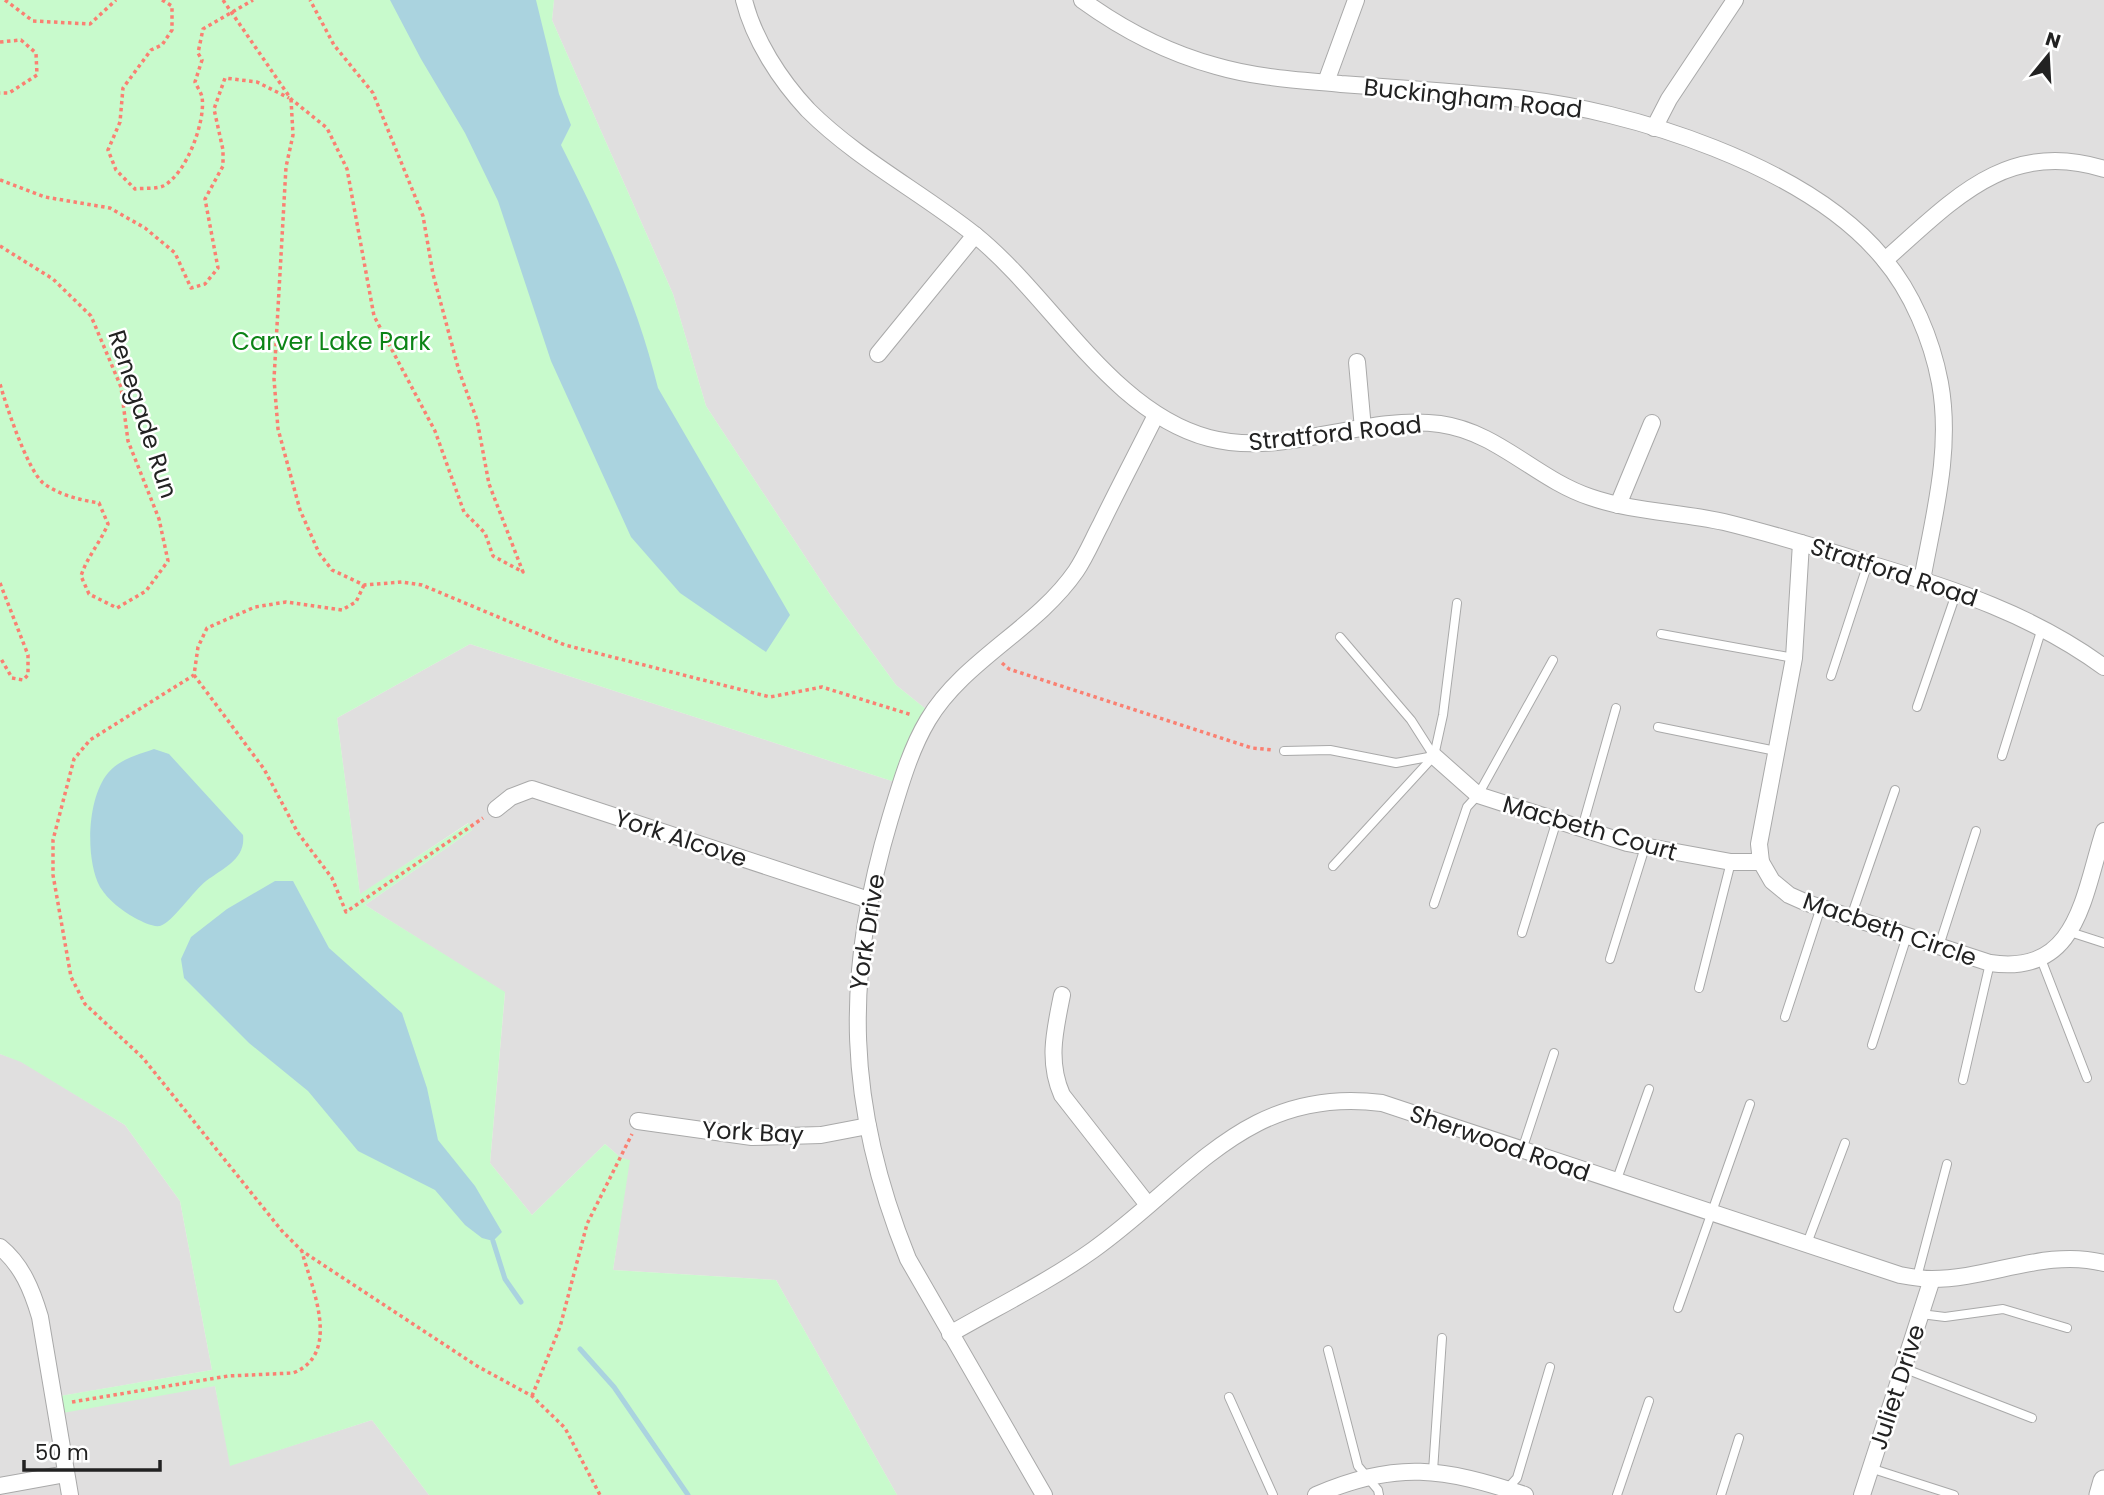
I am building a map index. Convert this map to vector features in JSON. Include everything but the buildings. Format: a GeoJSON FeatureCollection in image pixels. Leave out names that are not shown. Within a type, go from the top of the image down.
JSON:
{"type":"FeatureCollection","features":[{"type":"Feature","properties":{"kind":"street","name":"Stratford Road"},"geometry":{"type":"LineString","coordinates":[[744,0],[762,46],[808,109],[839,136],[975,235],[1027,284],[1132,398],[1156,415],[1208,437],[1237,443],[1274,442],[1414,422],[1468,429],[1585,496],[1618,505],[1696,517],[1801,543],[1982,599],[2042,628],[2104,667]]}},
{"type":"Feature","properties":{"kind":"street","name":"Buckingham Road"},"geometry":{"type":"LineString","coordinates":[[1082,0],[1143,37],[1193,59],[1249,73],[1517,98],[1601,113],[1654,128],[1729,156],[1824,204],[1851,225],[1885,260],[1917,313],[1931,349],[1943,405],[1940,484],[1922,580]]}},
{"type":"Feature","properties":{"kind":"street"},"geometry":{"type":"LineString","coordinates":[[1326,82],[1356,0]]}},
{"type":"Feature","properties":{"kind":"street"},"geometry":{"type":"LineString","coordinates":[[1654,128],[1669,99],[1735,0]]}},
{"type":"Feature","properties":{"kind":"street"},"geometry":{"type":"LineString","coordinates":[[1885,260],[1961,194],[1986,177],[2012,166],[2039,161],[2066,161],[2104,169]]}},
{"type":"Feature","properties":{"kind":"street"},"geometry":{"type":"LineString","coordinates":[[878,354],[975,235]]}},
{"type":"Feature","properties":{"kind":"street"},"geometry":{"type":"LineString","coordinates":[[1357,362],[1363,429]]}},
{"type":"Feature","properties":{"kind":"street","name":"York Drive"},"geometry":{"type":"LineString","coordinates":[[1044,1495],[908,1259],[891,1219],[867,1126],[859,1065],[856,1002],[860,950],[869,900],[901,784],[927,720],[951,690],[1039,614],[1077,570],[1156,415]]}},
{"type":"Feature","properties":{"kind":"street"},"geometry":{"type":"LineString","coordinates":[[1618,505],[1651,423]]}},
{"type":"Feature","properties":{"kind":"street"},"geometry":{"type":"LineString","coordinates":[[1761,862],[1760,830],[1794,658],[1801,543]]}},
{"type":"Feature","properties":{"kind":"street","name":"Macbeth Court"},"geometry":{"type":"LineString","coordinates":[[1434,756],[1478,795],[1645,847],[1731,862],[1761,862]]}},
{"type":"Feature","properties":{"kind":"street","name":"York Alcove"},"geometry":{"type":"LineString","coordinates":[[496,809],[511,797],[532,789],[869,900]]}},
{"type":"Feature","properties":{"kind":"street"},"geometry":{"type":"LineString","coordinates":[[2041,959],[2061,946],[2070,932],[2102,842]]}},
{"type":"Feature","properties":{"kind":"street","name":"Macbeth Circle"},"geometry":{"type":"LineString","coordinates":[[1761,862],[1772,880],[1789,895],[1821,907],[1990,963],[2011,966],[2041,959]]}},
{"type":"Feature","properties":{"kind":"street"},"geometry":{"type":"LineString","coordinates":[[1062,995],[1051,1066],[1054,1079],[1062,1095],[1147,1205]]}},
{"type":"Feature","properties":{"kind":"street","name":"Sherwood Road"},"geometry":{"type":"LineString","coordinates":[[950,1334],[1094,1249],[1226,1140],[1288,1111],[1319,1102],[1349,1099],[1382,1104],[1875,1269],[1924,1278],[2048,1261],[2104,1263]]}},
{"type":"Feature","properties":{"kind":"street","name":"York Bay"},"geometry":{"type":"LineString","coordinates":[[638,1121],[752,1137],[821,1135],[867,1126]]}},
{"type":"Feature","properties":{"kind":"street"},"geometry":{"type":"LineString","coordinates":[[0,1247],[19,1265],[33,1293],[56,1405],[70,1495]]}},
{"type":"Feature","properties":{"kind":"street","name":"Juliet Drive"},"geometry":{"type":"LineString","coordinates":[[1862,1495],[1921,1314],[1924,1278]]}},
{"type":"Feature","properties":{"kind":"street"},"geometry":{"type":"LineString","coordinates":[[1316,1495],[1366,1477],[1398,1471],[1458,1474],[1504,1492],[1525,1495]]}},
{"type":"Feature","properties":{"kind":"street"},"geometry":{"type":"LineString","coordinates":[[0,1486],[66,1474]]}},
{"type":"Feature","properties":{"kind":"street"},"geometry":{"type":"LineString","coordinates":[[2099,1495],[2104,1481]]}},
{"type":"Feature","properties":{"kind":"lane"},"geometry":{"type":"LineString","coordinates":[[1831,676],[1868,563]]}},
{"type":"Feature","properties":{"kind":"lane"},"geometry":{"type":"LineString","coordinates":[[1917,707],[1957,591]]}},
{"type":"Feature","properties":{"kind":"lane"},"geometry":{"type":"LineString","coordinates":[[1333,866],[1434,756],[1443,715],[1457,603]]}},
{"type":"Feature","properties":{"kind":"lane"},"geometry":{"type":"LineString","coordinates":[[2002,756],[2042,628]]}},
{"type":"Feature","properties":{"kind":"lane"},"geometry":{"type":"LineString","coordinates":[[1661,634],[1794,658]]}},
{"type":"Feature","properties":{"kind":"lane"},"geometry":{"type":"LineString","coordinates":[[1340,637],[1411,720],[1434,756]]}},
{"type":"Feature","properties":{"kind":"lane"},"geometry":{"type":"LineString","coordinates":[[1434,904],[1467,807],[1478,795],[1553,660]]}},
{"type":"Feature","properties":{"kind":"lane"},"geometry":{"type":"LineString","coordinates":[[1582,828],[1616,708]]}},
{"type":"Feature","properties":{"kind":"lane"},"geometry":{"type":"LineString","coordinates":[[1658,727],[1776,751]]}},
{"type":"Feature","properties":{"kind":"lane"},"geometry":{"type":"LineString","coordinates":[[1284,751],[1330,750],[1396,763],[1434,756]]}},
{"type":"Feature","properties":{"kind":"lane"},"geometry":{"type":"LineString","coordinates":[[1851,917],[1895,790]]}},
{"type":"Feature","properties":{"kind":"lane"},"geometry":{"type":"LineString","coordinates":[[1522,933],[1557,820]]}},
{"type":"Feature","properties":{"kind":"lane"},"geometry":{"type":"LineString","coordinates":[[1940,946],[1976,831]]}},
{"type":"Feature","properties":{"kind":"lane"},"geometry":{"type":"LineString","coordinates":[[1610,959],[1645,847]]}},
{"type":"Feature","properties":{"kind":"lane"},"geometry":{"type":"LineString","coordinates":[[1699,988],[1731,862]]}},
{"type":"Feature","properties":{"kind":"lane"},"geometry":{"type":"LineString","coordinates":[[1785,1017],[1821,907]]}},
{"type":"Feature","properties":{"kind":"lane"},"geometry":{"type":"LineString","coordinates":[[2070,932],[2104,943]]}},
{"type":"Feature","properties":{"kind":"lane"},"geometry":{"type":"LineString","coordinates":[[1872,1045],[1908,936]]}},
{"type":"Feature","properties":{"kind":"lane"},"geometry":{"type":"LineString","coordinates":[[2041,959],[2087,1078]]}},
{"type":"Feature","properties":{"kind":"lane"},"geometry":{"type":"LineString","coordinates":[[1963,1080],[1990,963]]}},
{"type":"Feature","properties":{"kind":"lane"},"geometry":{"type":"LineString","coordinates":[[1522,1150],[1554,1053]]}},
{"type":"Feature","properties":{"kind":"lane"},"geometry":{"type":"LineString","coordinates":[[1616,1182],[1649,1089]]}},
{"type":"Feature","properties":{"kind":"lane"},"geometry":{"type":"LineString","coordinates":[[1678,1308],[1750,1104]]}},
{"type":"Feature","properties":{"kind":"lane"},"geometry":{"type":"LineString","coordinates":[[1806,1246],[1845,1143]]}},
{"type":"Feature","properties":{"kind":"lane"},"geometry":{"type":"LineString","coordinates":[[1924,1278],[1948,1164]]}},
{"type":"Feature","properties":{"kind":"lane"},"geometry":{"type":"LineString","coordinates":[[1921,1314],[1945,1317],[2003,1309],[2067,1328]]}},
{"type":"Feature","properties":{"kind":"lane"},"geometry":{"type":"LineString","coordinates":[[1433,1471],[1442,1338]]}},
{"type":"Feature","properties":{"kind":"lane"},"geometry":{"type":"LineString","coordinates":[[1328,1350],[1358,1466],[1378,1490],[1379,1495]]}},
{"type":"Feature","properties":{"kind":"lane"},"geometry":{"type":"LineString","coordinates":[[1504,1492],[1517,1478],[1550,1367]]}},
{"type":"Feature","properties":{"kind":"lane"},"geometry":{"type":"LineString","coordinates":[[1903,1368],[2032,1418]]}},
{"type":"Feature","properties":{"kind":"lane"},"geometry":{"type":"LineString","coordinates":[[1229,1397],[1273,1495]]}},
{"type":"Feature","properties":{"kind":"lane"},"geometry":{"type":"LineString","coordinates":[[1617,1495],[1649,1401]]}},
{"type":"Feature","properties":{"kind":"lane"},"geometry":{"type":"LineString","coordinates":[[1721,1495],[1739,1438]]}},
{"type":"Feature","properties":{"kind":"lane"},"geometry":{"type":"LineString","coordinates":[[1870,1468],[1954,1495]]}},
{"type":"Feature","properties":{"kind":"path"},"geometry":{"type":"LineString","coordinates":[[5,0],[33,21],[90,24],[116,0]]}},
{"type":"Feature","properties":{"kind":"path"},"geometry":{"type":"LineString","coordinates":[[162,0],[172,6],[172,30],[162,45],[151,50],[123,88],[120,122],[108,150],[116,170],[135,189],[162,186],[178,173],[189,155],[202,115],[202,95],[195,82],[202,60],[198,53],[203,29],[253,0]]}},
{"type":"Feature","properties":{"kind":"path"},"geometry":{"type":"LineString","coordinates":[[223,0],[291,99],[293,135],[286,167],[274,379],[278,429],[300,510],[320,553],[332,570],[364,585],[402,582],[422,586],[565,645],[770,697],[821,687],[927,720]]}},
{"type":"Feature","properties":{"kind":"path"},"geometry":{"type":"LineString","coordinates":[[0,180],[45,197],[110,208],[145,228],[176,253],[191,288],[205,285],[218,268],[205,199],[222,166],[223,150],[214,109],[225,78],[257,82],[291,99],[327,128],[347,169],[374,316],[425,409],[464,512],[485,533],[493,556],[523,572],[488,484],[477,420],[459,371],[433,274],[423,216],[373,93],[334,45],[310,0]]}},
{"type":"Feature","properties":{"kind":"path"},"geometry":{"type":"LineString","coordinates":[[0,42],[21,40],[36,53],[37,75],[9,93],[0,93]]}},
{"type":"Feature","properties":{"kind":"path","name":"Renegade Run"},"geometry":{"type":"LineString","coordinates":[[0,246],[53,279],[91,316],[107,353],[121,387],[128,441],[159,519],[168,561],[146,591],[117,608],[89,594],[81,576],[86,561],[100,544],[108,524],[99,503],[74,499],[42,482],[9,417],[0,384]]}},
{"type":"Feature","properties":{"kind":"path"},"geometry":{"type":"LineString","coordinates":[[0,583],[28,655],[28,675],[23,680],[12,678],[0,657]]}},
{"type":"Feature","properties":{"kind":"path"},"geometry":{"type":"LineString","coordinates":[[364,585],[356,602],[342,610],[286,602],[255,607],[229,616],[207,628],[198,647],[194,675],[264,769],[298,833],[332,878],[346,912],[496,809]]}},
{"type":"Feature","properties":{"kind":"path"},"geometry":{"type":"LineString","coordinates":[[992,655],[1009,669],[1252,748],[1284,751]]}},
{"type":"Feature","properties":{"kind":"path"},"geometry":{"type":"LineString","coordinates":[[194,675],[90,740],[74,759],[53,839],[53,875],[71,977],[85,1004],[143,1058],[282,1231],[302,1251],[477,1366],[532,1396],[565,1429],[600,1495]]}},
{"type":"Feature","properties":{"kind":"path"},"geometry":{"type":"LineString","coordinates":[[532,1396],[560,1326],[587,1224],[638,1121]]}},
{"type":"Feature","properties":{"kind":"path"},"geometry":{"type":"LineString","coordinates":[[56,1405],[228,1376],[293,1373],[303,1369],[321,1343],[321,1325],[302,1251]]}},
{"type":"Feature","properties":{"kind":"shaded area"},"geometry":{"type":"Polygon","coordinates":[[[554,0],[2104,0],[2104,1495],[897,1495],[776,1280],[613,1270],[629,1161],[621,1158],[605,1144],[532,1215],[490,1163],[505,993],[365,905],[472,830],[468,823],[360,895],[337,718],[470,644],[901,784],[932,714],[896,685],[831,596],[706,406],[673,294],[552,20],[554,0]]]}},
{"type":"Feature","properties":{"kind":"shaded area"},"geometry":{"type":"Polygon","coordinates":[[[0,1054],[21,1061],[125,1125],[180,1201],[212,1370],[55,1397],[215,1386],[231,1465],[372,1420],[429,1495],[0,1495],[0,1054]]]}},
{"type":"Feature","properties":{"kind":"green space","name":"Carver Lake Park"},"geometry":{"type":"Polygon","coordinates":[[[0,0],[554,0],[552,20],[673,294],[706,406],[831,596],[896,685],[932,714],[901,784],[470,644],[337,718],[360,894],[469,823],[472,830],[365,905],[505,992],[490,1163],[532,1215],[605,1144],[621,1158],[630,1160],[613,1270],[776,1280],[897,1495],[429,1495],[372,1420],[230,1466],[215,1386],[57,1414],[54,1397],[212,1370],[180,1201],[125,1125],[21,1062],[0,1054],[0,0]]]}},
{"type":"Feature","properties":{"kind":"water"},"geometry":{"type":"Polygon","coordinates":[[[390,0],[536,0],[559,94],[571,125],[561,145],[629,294],[658,388],[790,615],[766,652],[680,593],[631,537],[551,361],[498,201],[465,133],[390,0]]]}},
{"type":"Feature","properties":{"kind":"water"},"geometry":{"type":"Polygon","coordinates":[[[154,749],[169,754],[243,835],[243,843],[237,857],[201,885],[171,919],[160,926],[148,924],[130,915],[107,897],[95,875],[90,845],[96,797],[108,773],[123,761],[154,749]]]}},
{"type":"Feature","properties":{"kind":"water"},"geometry":{"type":"Polygon","coordinates":[[[275,881],[293,881],[329,948],[402,1013],[427,1088],[438,1140],[475,1186],[502,1232],[493,1241],[482,1238],[465,1225],[435,1190],[358,1151],[308,1091],[249,1043],[184,978],[181,959],[191,937],[227,909],[275,881]]]}},
{"type":"Feature","properties":{"kind":"waterway"},"geometry":{"type":"LineString","coordinates":[[493,1241],[505,1279],[521,1302]]}},
{"type":"Feature","properties":{"kind":"waterway"},"geometry":{"type":"LineString","coordinates":[[580,1349],[614,1387],[688,1495]]}}]}
